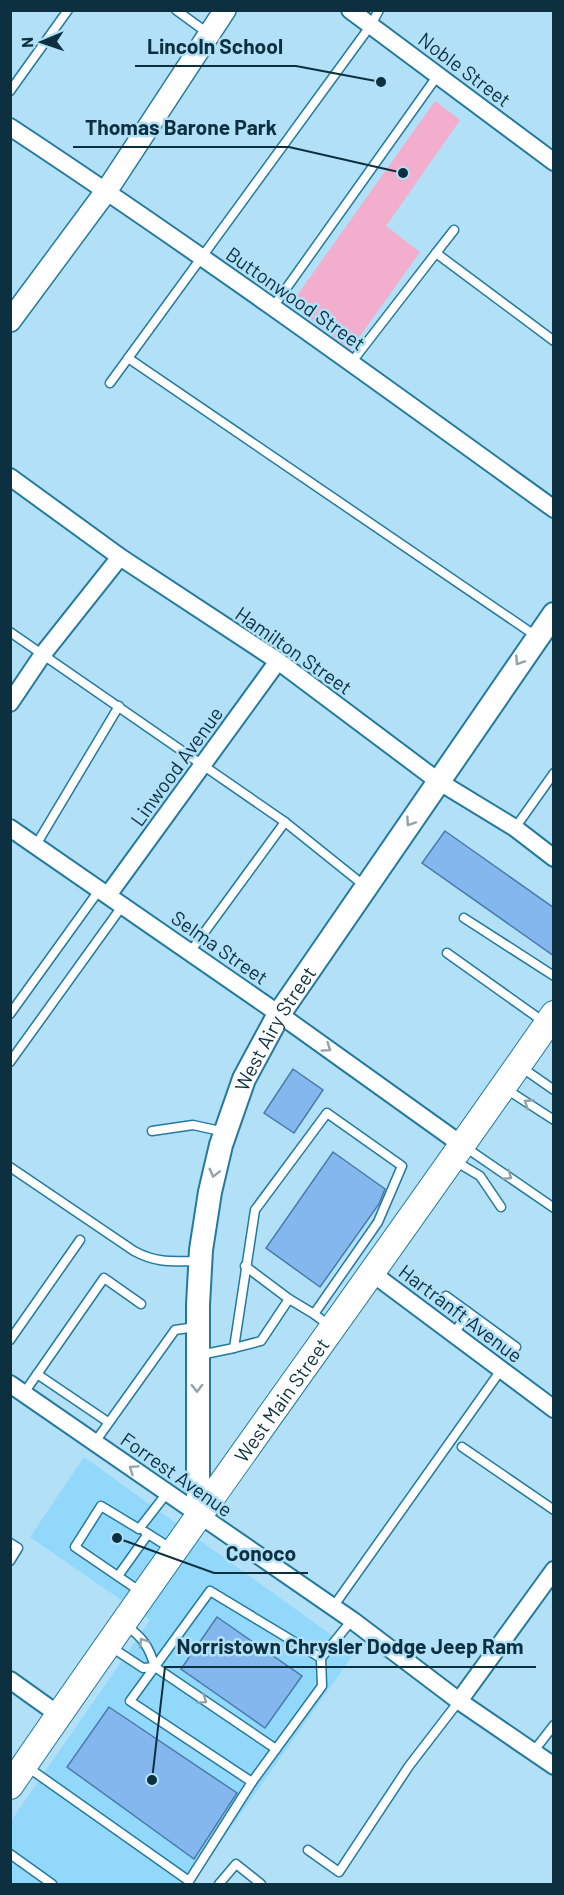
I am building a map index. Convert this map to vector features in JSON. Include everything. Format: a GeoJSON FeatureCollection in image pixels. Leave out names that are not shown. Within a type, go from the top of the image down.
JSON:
{"type":"FeatureCollection","features":[{"type":"Feature","properties":{"kind":"main road","name":"West Airy Street"},"geometry":{"type":"LineString","coordinates":[[198,1515],[197,1356],[200,1261],[210,1192],[226,1132],[244,1079],[279,1014],[554,614]]}},
{"type":"Feature","properties":{"kind":"main road","name":"West Main Street"},"geometry":{"type":"LineString","coordinates":[[17,1776],[198,1515],[323,1321],[372,1273],[550,1019]]}},
{"type":"Feature","properties":{"kind":"street"},"geometry":{"type":"LineString","coordinates":[[10,321],[106,190],[225,10]]}},
{"type":"Feature","properties":{"kind":"street","name":"Noble Street"},"geometry":{"type":"LineString","coordinates":[[350,10],[375,18],[438,75],[554,162]]}},
{"type":"Feature","properties":{"kind":"street","name":"Buttonwood Street"},"geometry":{"type":"LineString","coordinates":[[10,127],[202,257],[554,510]]}},
{"type":"Feature","properties":{"kind":"street","name":"Hamilton Street"},"geometry":{"type":"LineString","coordinates":[[10,477],[120,557],[278,661],[438,781],[514,828],[554,858]]}},
{"type":"Feature","properties":{"kind":"street"},"geometry":{"type":"LineString","coordinates":[[10,703],[43,654],[120,557]]}},
{"type":"Feature","properties":{"kind":"street","name":"Linwood Avenue"},"geometry":{"type":"LineString","coordinates":[[104,892],[204,764],[278,661]]}},
{"type":"Feature","properties":{"kind":"street","name":"Selma Street"},"geometry":{"type":"LineString","coordinates":[[10,828],[279,1014],[457,1152]]}},
{"type":"Feature","properties":{"kind":"street","name":"Hartranft Avenue"},"geometry":{"type":"LineString","coordinates":[[372,1273],[554,1408]]}},
{"type":"Feature","properties":{"kind":"street","name":"Forrest Avenue"},"geometry":{"type":"LineString","coordinates":[[17,1388],[352,1620],[459,1701],[554,1766]]}},
{"type":"Feature","properties":{"kind":"street"},"geometry":{"type":"LineString","coordinates":[[459,1701],[550,1581]]}},
{"type":"Feature","properties":{"kind":"street"},"geometry":{"type":"LineString","coordinates":[[10,1680],[59,1715]]}},
{"type":"Feature","properties":{"kind":"lane"},"geometry":{"type":"LineString","coordinates":[[10,91],[68,10]]}},
{"type":"Feature","properties":{"kind":"lane"},"geometry":{"type":"LineString","coordinates":[[176,10],[210,34]]}},
{"type":"Feature","properties":{"kind":"lane"},"geometry":{"type":"LineString","coordinates":[[110,383],[375,18]]}},
{"type":"Feature","properties":{"kind":"lane"},"geometry":{"type":"LineString","coordinates":[[273,307],[438,75]]}},
{"type":"Feature","properties":{"kind":"lane"},"geometry":{"type":"LineString","coordinates":[[351,363],[454,230]]}},
{"type":"Feature","properties":{"kind":"lane"},"geometry":{"type":"LineString","coordinates":[[436,253],[554,341]]}},
{"type":"Feature","properties":{"kind":"lane"},"geometry":{"type":"LineString","coordinates":[[128,358],[537,636]]}},
{"type":"Feature","properties":{"kind":"lane"},"geometry":{"type":"LineString","coordinates":[[10,632],[204,764],[285,822],[367,887]]}},
{"type":"Feature","properties":{"kind":"lane"},"geometry":{"type":"LineString","coordinates":[[36,845],[119,706]]}},
{"type":"Feature","properties":{"kind":"lane"},"geometry":{"type":"LineString","coordinates":[[514,828],[554,773]]}},
{"type":"Feature","properties":{"kind":"lane"},"geometry":{"type":"LineString","coordinates":[[190,952],[285,822]]}},
{"type":"Feature","properties":{"kind":"lane"},"geometry":{"type":"LineString","coordinates":[[10,1014],[104,892]]}},
{"type":"Feature","properties":{"kind":"lane"},"geometry":{"type":"LineString","coordinates":[[10,1062],[123,905]]}},
{"type":"Feature","properties":{"kind":"lane"},"geometry":{"type":"LineString","coordinates":[[464,918],[554,976]]}},
{"type":"Feature","properties":{"kind":"lane"},"geometry":{"type":"LineString","coordinates":[[447,953],[550,1019]]}},
{"type":"Feature","properties":{"kind":"lane"},"geometry":{"type":"LineString","coordinates":[[518,1066],[554,1090]]}},
{"type":"Feature","properties":{"kind":"lane"},"geometry":{"type":"LineString","coordinates":[[503,1087],[554,1120]]}},
{"type":"Feature","properties":{"kind":"lane"},"geometry":{"type":"LineString","coordinates":[[234,1348],[245,1266],[255,1210],[327,1113],[402,1166],[378,1222],[323,1321],[245,1266]]}},
{"type":"Feature","properties":{"kind":"lane"},"geometry":{"type":"LineString","coordinates":[[152,1131],[193,1125],[226,1132]]}},
{"type":"Feature","properties":{"kind":"lane"},"geometry":{"type":"LineString","coordinates":[[457,1152],[480,1176],[501,1207]]}},
{"type":"Feature","properties":{"kind":"lane"},"geometry":{"type":"LineString","coordinates":[[457,1152],[554,1208]]}},
{"type":"Feature","properties":{"kind":"lane"},"geometry":{"type":"LineString","coordinates":[[10,1167],[149,1259],[200,1261]]}},
{"type":"Feature","properties":{"kind":"lane"},"geometry":{"type":"LineString","coordinates":[[10,1340],[80,1240]]}},
{"type":"Feature","properties":{"kind":"lane"},"geometry":{"type":"LineString","coordinates":[[17,1388],[37,1374],[104,1278],[141,1304]]}},
{"type":"Feature","properties":{"kind":"lane"},"geometry":{"type":"LineString","coordinates":[[446,1296],[516,1347]]}},
{"type":"Feature","properties":{"kind":"lane"},"geometry":{"type":"LineString","coordinates":[[197,1356],[261,1341],[289,1299]]}},
{"type":"Feature","properties":{"kind":"lane"},"geometry":{"type":"LineString","coordinates":[[453,1334],[468,1312]]}},
{"type":"Feature","properties":{"kind":"lane"},"geometry":{"type":"LineString","coordinates":[[95,1442],[175,1330],[198,1326]]}},
{"type":"Feature","properties":{"kind":"lane"},"geometry":{"type":"LineString","coordinates":[[333,1607],[501,1370]]}},
{"type":"Feature","properties":{"kind":"lane"},"geometry":{"type":"LineString","coordinates":[[37,1374],[108,1422]]}},
{"type":"Feature","properties":{"kind":"lane"},"geometry":{"type":"LineString","coordinates":[[462,1447],[554,1510]]}},
{"type":"Feature","properties":{"kind":"lane"},"geometry":{"type":"LineString","coordinates":[[139,1529],[167,1493]]}},
{"type":"Feature","properties":{"kind":"lane"},"geometry":{"type":"LineString","coordinates":[[143,1594],[75,1547],[101,1506],[174,1550]]}},
{"type":"Feature","properties":{"kind":"lane"},"geometry":{"type":"LineString","coordinates":[[117,1576],[148,1534]]}},
{"type":"Feature","properties":{"kind":"lane"},"geometry":{"type":"LineString","coordinates":[[10,1543],[18,1548],[10,1561]]}},
{"type":"Feature","properties":{"kind":"lane"},"geometry":{"type":"LineString","coordinates":[[252,1782],[130,1701],[210,1591],[321,1658]]}},
{"type":"Feature","properties":{"kind":"lane"},"geometry":{"type":"LineString","coordinates":[[17,1776],[192,1883],[252,1782],[322,1686],[321,1658],[352,1620]]}},
{"type":"Feature","properties":{"kind":"lane"},"geometry":{"type":"LineString","coordinates":[[123,1623],[139,1634],[151,1654],[155,1667],[276,1749]]}},
{"type":"Feature","properties":{"kind":"lane"},"geometry":{"type":"LineString","coordinates":[[108,1645],[143,1668],[155,1667]]}},
{"type":"Feature","properties":{"kind":"lane"},"geometry":{"type":"LineString","coordinates":[[308,1850],[339,1872],[410,1766],[459,1701]]}},
{"type":"Feature","properties":{"kind":"lane"},"geometry":{"type":"LineString","coordinates":[[533,1752],[554,1725]]}},
{"type":"Feature","properties":{"kind":"lane"},"geometry":{"type":"LineString","coordinates":[[10,1867],[14,1857],[52,1884]]}},
{"type":"Feature","properties":{"kind":"lane"},"geometry":{"type":"LineString","coordinates":[[219,1884],[236,1864],[261,1884]]}},
{"type":"Feature","properties":{"kind":"shaded area"},"geometry":{"type":"Polygon","coordinates":[[[435,101],[460,120],[386,226],[420,252],[350,350],[291,304],[435,101]]]}},
{"type":"Feature","properties":{"kind":"shaded area"},"geometry":{"type":"Polygon","coordinates":[[[84,1457],[355,1652],[191,1884],[11,1884],[11,1821],[150,1620],[30,1537],[84,1457]]]}},
{"type":"Feature","properties":{"kind":"building"},"geometry":{"type":"Polygon","coordinates":[[[445,831],[554,908],[554,956],[422,863],[445,831]]]}},
{"type":"Feature","properties":{"kind":"building"},"geometry":{"type":"Polygon","coordinates":[[[293,1069],[323,1090],[294,1133],[264,1113],[293,1069]]]}},
{"type":"Feature","properties":{"kind":"building"},"geometry":{"type":"Polygon","coordinates":[[[333,1152],[385,1189],[379,1204],[320,1287],[266,1248],[333,1152]]]}},
{"type":"Feature","properties":{"kind":"building"},"geometry":{"type":"Polygon","coordinates":[[[217,1617],[302,1676],[265,1728],[181,1669],[217,1617]]]}},
{"type":"Feature","properties":{"kind":"building"},"geometry":{"type":"Polygon","coordinates":[[[109,1707],[237,1793],[194,1859],[67,1767],[109,1707]]]}},
{"type":"Feature","properties":{"kind":"place","name":"Lincoln School"},"geometry":{"type":"Point","coordinates":[381,82]}},
{"type":"Feature","properties":{"kind":"place","name":"Thomas Barone Park"},"geometry":{"type":"Point","coordinates":[403,173]}},
{"type":"Feature","properties":{"kind":"place","name":"Conoco"},"geometry":{"type":"Point","coordinates":[117,1538]}},
{"type":"Feature","properties":{"kind":"place","name":"Norristown Chrysler Dodge Jeep Ram"},"geometry":{"type":"Point","coordinates":[152,1780]}}]}
